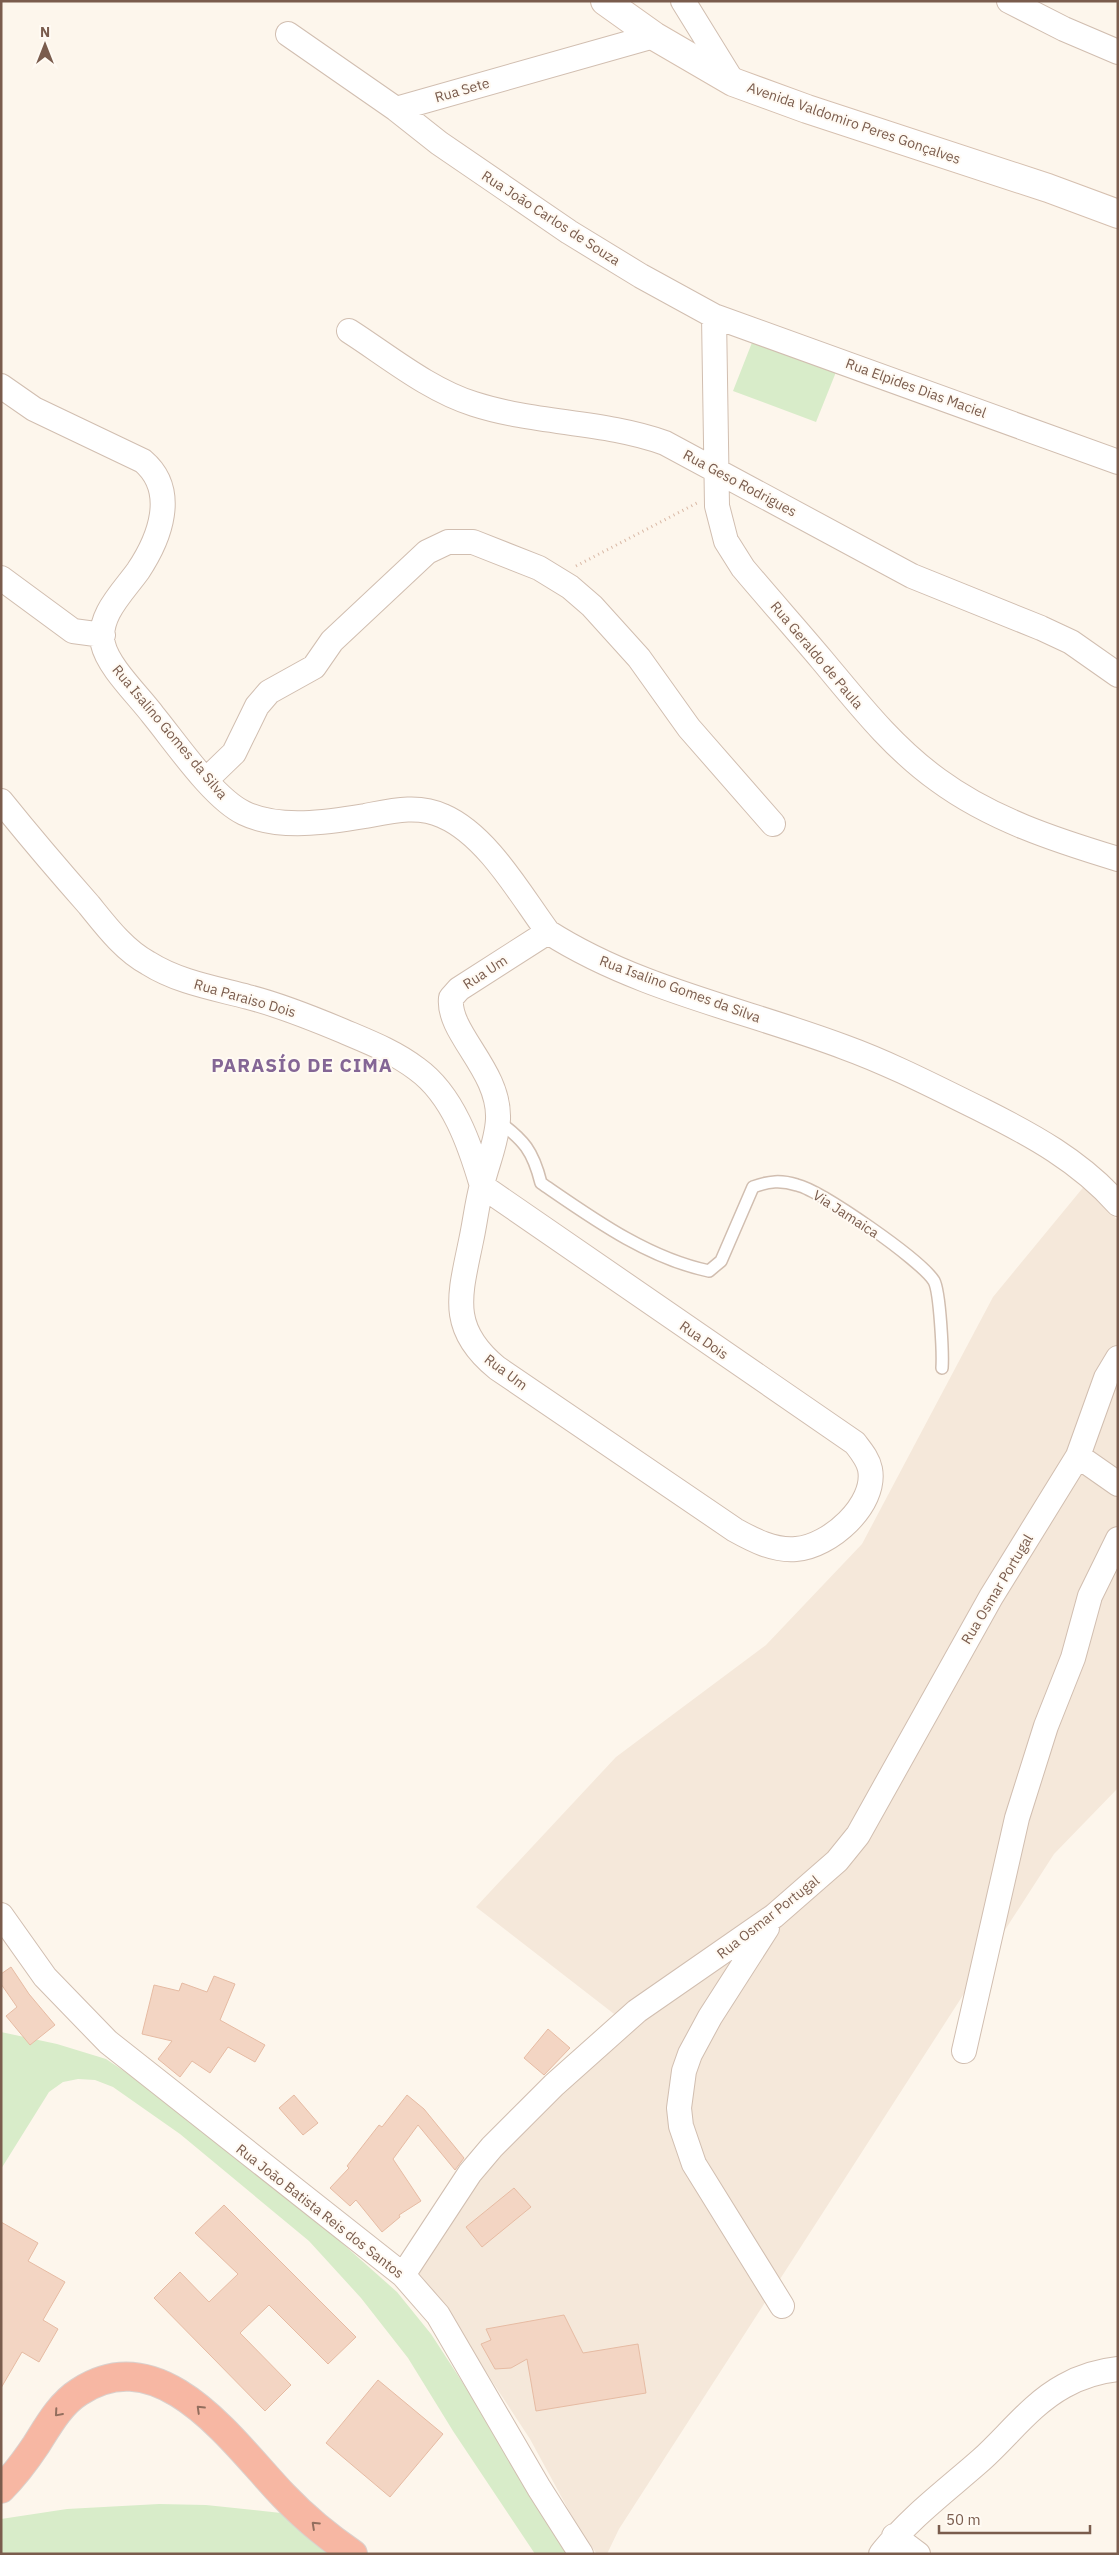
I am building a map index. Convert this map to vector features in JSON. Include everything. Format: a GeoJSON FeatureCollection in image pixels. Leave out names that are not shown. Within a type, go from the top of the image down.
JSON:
{"type":"FeatureCollection","features":[{"type":"Feature","properties":{"kind":"highway"},"geometry":{"type":"LineString","coordinates":[[1,2489],[35,2447],[56,2415],[78,2392],[100,2381],[121,2377],[144,2379],[167,2386],[192,2400],[254,2463],[284,2497],[325,2534],[354,2554]]}},
{"type":"Feature","properties":{"kind":"street","name":"Avenida Valdomiro Peres Gonçalves"},"geometry":{"type":"LineString","coordinates":[[605,1],[654,36],[733,82],[807,109],[1048,188],[1118,214]]}},
{"type":"Feature","properties":{"kind":"street"},"geometry":{"type":"LineString","coordinates":[[683,1],[733,82]]}},
{"type":"Feature","properties":{"kind":"street"},"geometry":{"type":"LineString","coordinates":[[1009,1],[1064,29],[1118,52]]}},
{"type":"Feature","properties":{"kind":"street"},"geometry":{"type":"LineString","coordinates":[[288,34],[396,109]]}},
{"type":"Feature","properties":{"kind":"street","name":"Rua Sete"},"geometry":{"type":"LineString","coordinates":[[396,109],[654,36]]}},
{"type":"Feature","properties":{"kind":"street","name":"Rua João Carlos de Souza"},"geometry":{"type":"LineString","coordinates":[[396,109],[439,143],[569,232],[641,276],[714,316]]}},
{"type":"Feature","properties":{"kind":"street","name":"Rua Elpides Dias Maciel"},"geometry":{"type":"LineString","coordinates":[[714,316],[1118,462]]}},
{"type":"Feature","properties":{"kind":"street","name":"Rua Geraldo de Paula"},"geometry":{"type":"LineString","coordinates":[[714,316],[717,506],[726,541],[743,568],[872,720],[914,762],[940,782],[1011,821],[1045,837],[1118,859]]}},
{"type":"Feature","properties":{"kind":"street","name":"Rua Geso Rodrigues"},"geometry":{"type":"LineString","coordinates":[[349,331],[427,381],[473,404],[549,420],[645,436],[665,443],[717,469],[912,576],[1071,642],[1118,675]]}},
{"type":"Feature","properties":{"kind":"street","name":"Rua Isalino Gomes da Silva"},"geometry":{"type":"LineString","coordinates":[[1,386],[34,409],[143,461],[156,475],[160,483],[164,506],[154,542],[138,571],[108,612],[103,644],[111,661],[206,780],[233,806],[261,819],[294,822],[329,821],[398,810],[429,811],[442,815],[462,827],[481,844],[548,932],[616,968],[845,1047],[957,1098],[1068,1158],[1088,1173],[1118,1204]]}},
{"type":"Feature","properties":{"kind":"street"},"geometry":{"type":"LineString","coordinates":[[206,780],[234,753],[257,706],[268,692],[314,667],[332,641],[433,547],[448,542],[473,542],[518,559],[555,577],[580,595],[658,683],[689,728],[773,824]]}},
{"type":"Feature","properties":{"kind":"street"},"geometry":{"type":"LineString","coordinates":[[1,578],[73,631],[103,635]]}},
{"type":"Feature","properties":{"kind":"street","name":"Rua Paraiso Dois"},"geometry":{"type":"LineString","coordinates":[[1,801],[108,928],[148,964],[192,983],[275,1005],[324,1023],[382,1048],[418,1069],[437,1090],[452,1111],[474,1157],[482,1186]]}},
{"type":"Feature","properties":{"kind":"street","name":"Rua Um"},"geometry":{"type":"LineString","coordinates":[[548,932],[459,989],[451,998],[453,1015],[494,1088],[497,1099],[498,1121],[493,1149],[482,1186],[460,1299],[467,1330],[485,1358],[688,1500],[749,1538],[785,1549],[806,1548],[832,1536],[849,1521]]}},
{"type":"Feature","properties":{"kind":"street","name":"Rua Dois"},"geometry":{"type":"LineString","coordinates":[[482,1186],[855,1443],[868,1463],[871,1477],[867,1491],[849,1521]]}},
{"type":"Feature","properties":{"kind":"street","name":"Rua Osmar Portugal"},"geometry":{"type":"LineString","coordinates":[[402,2275],[470,2173],[492,2147],[554,2085],[637,2011],[774,1916],[821,1875],[858,1835],[991,1597],[1078,1456],[1106,1378],[1118,1358]]}},
{"type":"Feature","properties":{"kind":"street"},"geometry":{"type":"LineString","coordinates":[[1078,1456],[1118,1484]]}},
{"type":"Feature","properties":{"kind":"street"},"geometry":{"type":"LineString","coordinates":[[964,2051],[1018,1818],[1046,1726],[1074,1658],[1090,1596],[1118,1539]]}},
{"type":"Feature","properties":{"kind":"street","name":"Rua João Batista Reis dos Santos"},"geometry":{"type":"LineString","coordinates":[[1,1915],[45,1978],[108,2042],[402,2275],[441,2319],[539,2488],[581,2554]]}},
{"type":"Feature","properties":{"kind":"street"},"geometry":{"type":"LineString","coordinates":[[774,1916],[694,2046],[684,2071],[679,2108],[686,2143],[703,2182],[782,2306]]}},
{"type":"Feature","properties":{"kind":"street"},"geometry":{"type":"LineString","coordinates":[[888,2545],[1035,2408],[1062,2387],[1094,2373],[1118,2369]]}},
{"type":"Feature","properties":{"kind":"street"},"geometry":{"type":"LineString","coordinates":[[888,2545],[918,2554]]}},
{"type":"Feature","properties":{"kind":"lane","name":"Via Jamaica"},"geometry":{"type":"LineString","coordinates":[[498,1121],[521,1138],[536,1164],[541,1183],[636,1244],[684,1266],[709,1271],[721,1261],[753,1187],[772,1180],[798,1185],[823,1195],[905,1254],[934,1282],[943,1345],[942,1368]]}},
{"type":"Feature","properties":{"kind":"path"},"geometry":{"type":"LineString","coordinates":[[555,577],[716,493]]}},
{"type":"Feature","properties":{"kind":"shaded area"},"geometry":{"type":"Polygon","coordinates":[[[1086,1184],[1118,1221],[1118,1788],[1054,1854],[619,2529],[607,2554],[597,2554],[580,2531],[530,2439],[440,2302],[408,2269],[459,2192],[618,2017],[476,1907],[616,1757],[766,1645],[862,1544],[993,1297],[1086,1184]]]}},
{"type":"Feature","properties":{"kind":"green space"},"geometry":{"type":"Polygon","coordinates":[[[753,340],[836,372],[816,422],[733,391],[753,340]]]}},
{"type":"Feature","properties":{"kind":"green space"},"geometry":{"type":"Polygon","coordinates":[[[1,2032],[57,2044],[106,2059],[154,2091],[316,2220],[397,2292],[431,2334],[574,2554],[535,2554],[453,2431],[408,2358],[361,2298],[309,2241],[180,2134],[113,2087],[95,2080],[78,2079],[63,2082],[49,2092],[1,2169],[1,2032]]]}},
{"type":"Feature","properties":{"kind":"green space"},"geometry":{"type":"Polygon","coordinates":[[[159,2504],[206,2505],[281,2513],[330,2554],[1,2554],[1,2519],[67,2509],[159,2504]]]}},
{"type":"Feature","properties":{"kind":"building"},"geometry":{"type":"Polygon","coordinates":[[[11,1967],[29,1994],[55,2025],[30,2045],[6,2016],[17,2007],[1,1984],[1,1974],[11,1967]]]}},
{"type":"Feature","properties":{"kind":"building"},"geometry":{"type":"Polygon","coordinates":[[[214,1976],[235,1984],[220,2020],[265,2045],[255,2062],[228,2047],[210,2073],[192,2061],[180,2077],[158,2059],[172,2041],[142,2034],[154,1985],[179,1991],[182,1983],[207,1992],[214,1976]]]}},
{"type":"Feature","properties":{"kind":"building"},"geometry":{"type":"Polygon","coordinates":[[[548,2029],[570,2048],[544,2075],[524,2058],[548,2029]]]}},
{"type":"Feature","properties":{"kind":"building"},"geometry":{"type":"Polygon","coordinates":[[[294,2095],[318,2123],[303,2135],[279,2108],[294,2095]]]}},
{"type":"Feature","properties":{"kind":"building"},"geometry":{"type":"Polygon","coordinates":[[[407,2095],[424,2109],[464,2158],[455,2170],[418,2125],[393,2159],[421,2201],[399,2215],[400,2217],[382,2232],[356,2200],[350,2206],[330,2188],[349,2168],[347,2166],[379,2125],[382,2127],[407,2095]]]}},
{"type":"Feature","properties":{"kind":"building"},"geometry":{"type":"Polygon","coordinates":[[[514,2188],[531,2207],[482,2247],[466,2227],[514,2188]]]}},
{"type":"Feature","properties":{"kind":"building"},"geometry":{"type":"Polygon","coordinates":[[[224,2205],[356,2337],[328,2364],[269,2305],[240,2333],[291,2385],[265,2411],[154,2298],[180,2272],[209,2302],[238,2274],[195,2233],[224,2205]]]}},
{"type":"Feature","properties":{"kind":"building"},"geometry":{"type":"Polygon","coordinates":[[[1,2222],[38,2243],[28,2261],[65,2282],[43,2320],[58,2329],[39,2362],[22,2352],[1,2388],[1,2222]]]}},
{"type":"Feature","properties":{"kind":"building"},"geometry":{"type":"Polygon","coordinates":[[[564,2315],[583,2353],[638,2344],[646,2393],[536,2411],[527,2359],[511,2368],[495,2369],[481,2344],[491,2340],[486,2329],[564,2315]]]}},
{"type":"Feature","properties":{"kind":"building"},"geometry":{"type":"Polygon","coordinates":[[[378,2380],[443,2434],[390,2497],[326,2443],[378,2380]]]}},
{"type":"Feature","properties":{"kind":"district","name":"PARASÍO DE CIMA"},"geometry":{"type":"Point","coordinates":[302,1065]}}]}
